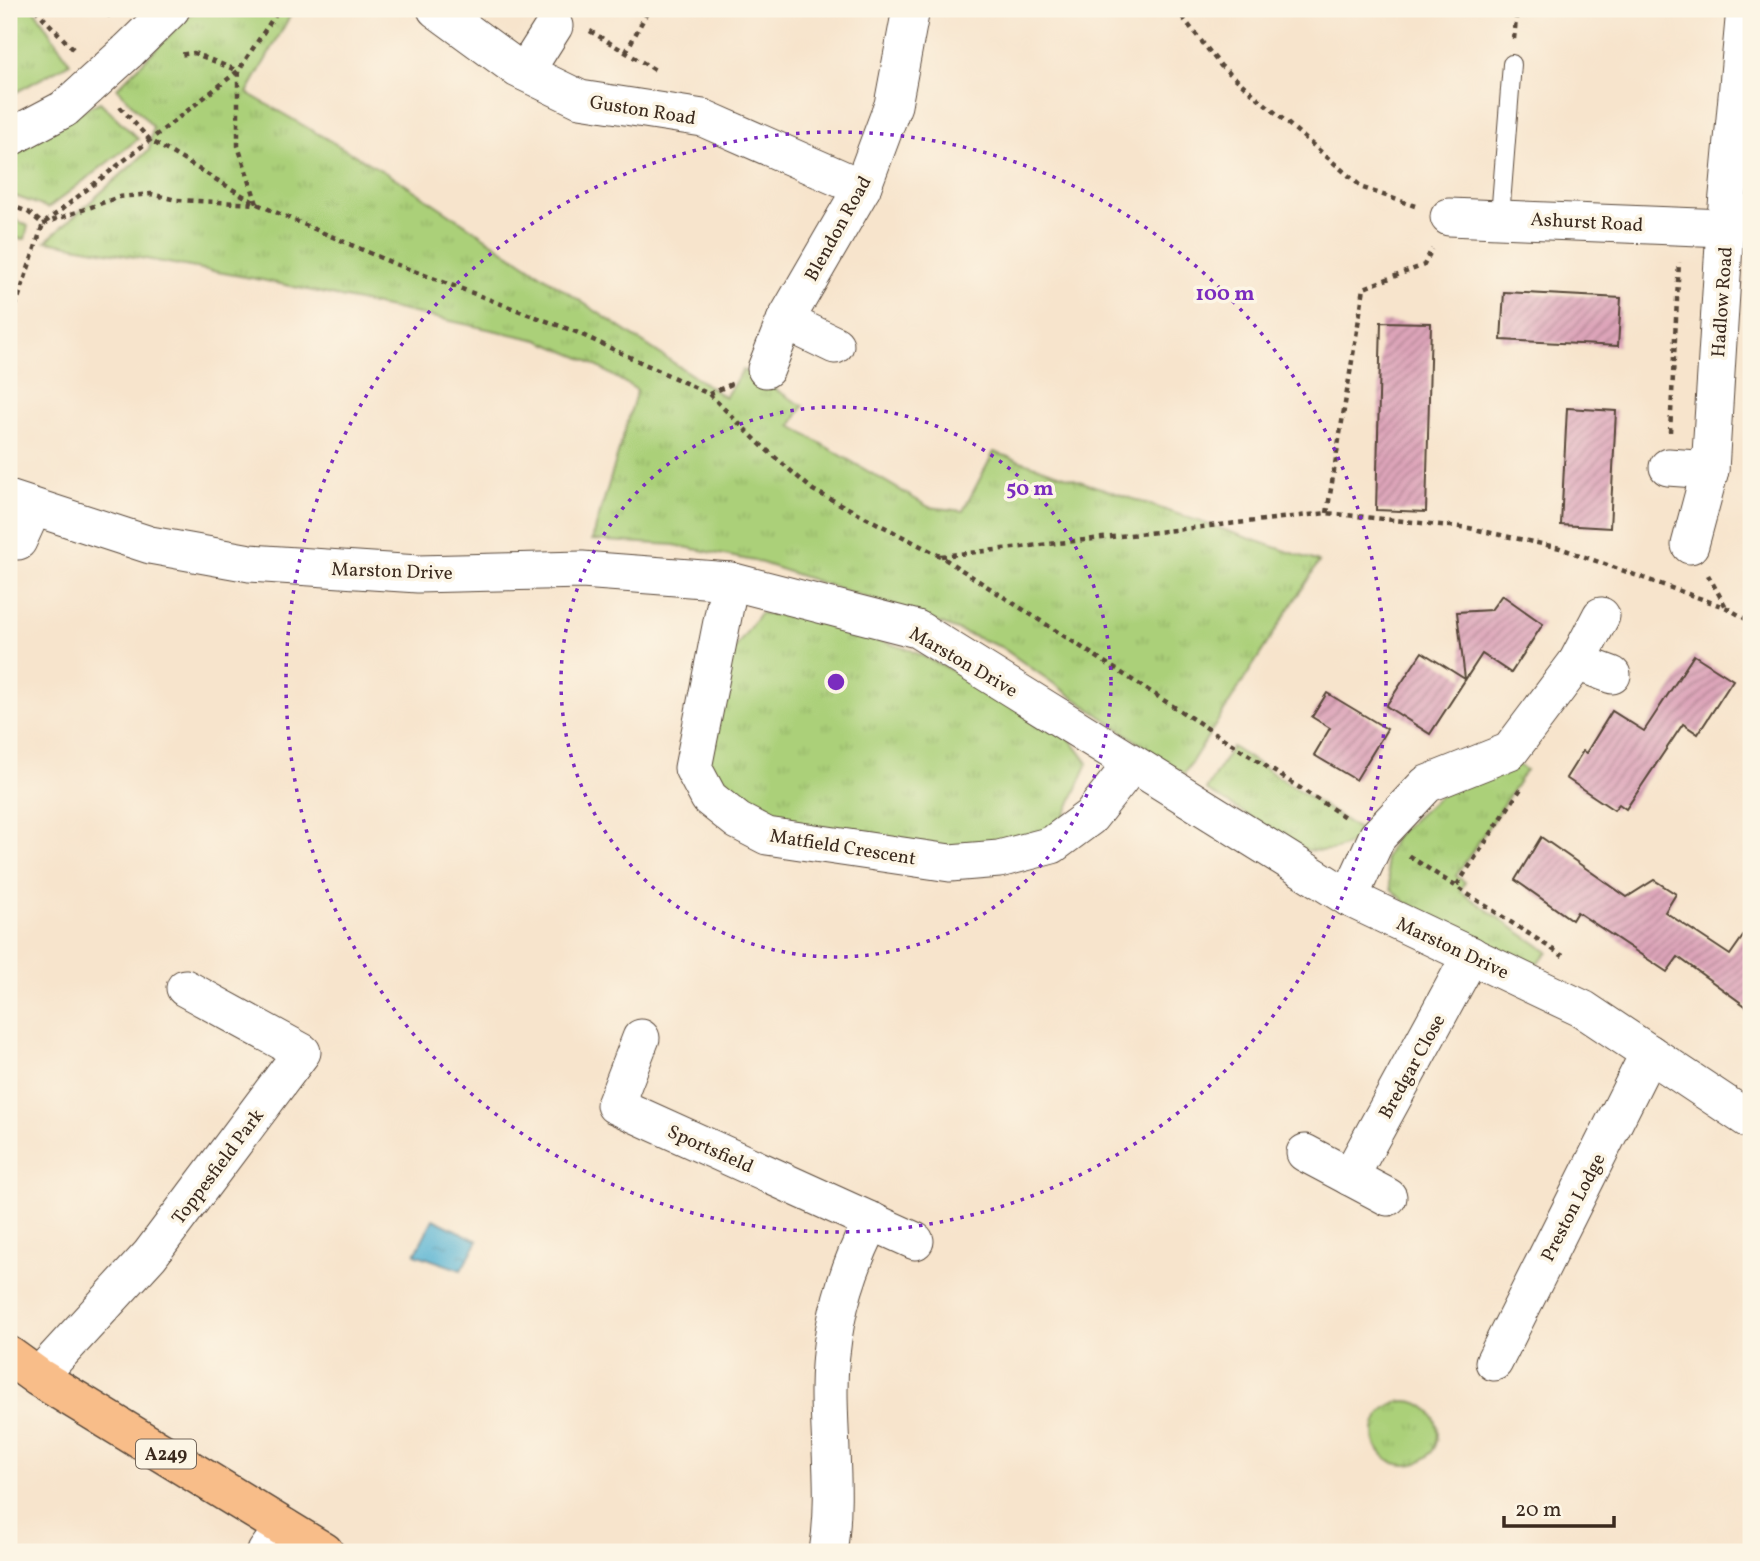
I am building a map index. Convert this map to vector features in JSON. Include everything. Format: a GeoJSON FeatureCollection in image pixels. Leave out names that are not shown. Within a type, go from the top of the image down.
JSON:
{"type":"FeatureCollection","features":[{"type":"Feature","properties":{"kind":"highway","name":"A249"},"geometry":{"type":"LineString","coordinates":[[23,1366],[275,1539],[324,1552]]}},
{"type":"Feature","properties":{"kind":"street"},"geometry":{"type":"LineString","coordinates":[[9,138],[64,109],[171,9]]}},
{"type":"Feature","properties":{"kind":"street","name":"Guston Road"},"geometry":{"type":"LineString","coordinates":[[436,9],[525,72],[580,99],[704,118],[862,188]]}},
{"type":"Feature","properties":{"kind":"street","name":"Blendon Road"},"geometry":{"type":"LineString","coordinates":[[766,369],[785,321],[862,188],[893,105],[911,9]]}},
{"type":"Feature","properties":{"kind":"street","name":"Hadlow Road"},"geometry":{"type":"LineString","coordinates":[[1690,545],[1710,470],[1726,228],[1745,9]]}},
{"type":"Feature","properties":{"kind":"street"},"geometry":{"type":"LineString","coordinates":[[525,72],[569,27]]}},
{"type":"Feature","properties":{"kind":"street","name":"Ashurst Road"},"geometry":{"type":"LineString","coordinates":[[1449,217],[1726,228]]}},
{"type":"Feature","properties":{"kind":"street"},"geometry":{"type":"LineString","coordinates":[[785,321],[835,345]]}},
{"type":"Feature","properties":{"kind":"street"},"geometry":{"type":"LineString","coordinates":[[1668,467],[1710,470]]}},
{"type":"Feature","properties":{"kind":"street","name":"Marston Drive"},"geometry":{"type":"LineString","coordinates":[[18,541],[21,503],[150,545],[250,563],[418,574],[582,570],[730,581],[917,629],[1349,898],[1583,1009],[1751,1121]]}},
{"type":"Feature","properties":{"kind":"street","name":"Matfield Crescent"},"geometry":{"type":"LineString","coordinates":[[730,581],[693,768],[709,798],[738,821],[767,836],[950,863],[999,859],[1052,845],[1090,817],[1132,764]]}},
{"type":"Feature","properties":{"kind":"street"},"geometry":{"type":"LineString","coordinates":[[1349,898],[1377,837],[1427,784],[1510,751],[1577,662],[1601,616]]}},
{"type":"Feature","properties":{"kind":"street"},"geometry":{"type":"LineString","coordinates":[[1577,662],[1612,675]]}},
{"type":"Feature","properties":{"kind":"street","name":"Bredgar Close"},"geometry":{"type":"LineString","coordinates":[[1350,1177],[1471,955]]}},
{"type":"Feature","properties":{"kind":"street","name":"Toppesfield Park"},"geometry":{"type":"LineString","coordinates":[[23,1366],[150,1255],[302,1052],[185,988]]}},
{"type":"Feature","properties":{"kind":"street","name":"Sportsfield"},"geometry":{"type":"LineString","coordinates":[[641,1038],[615,1105],[915,1241]]}},
{"type":"Feature","properties":{"kind":"street","name":"Preston Lodge"},"geometry":{"type":"LineString","coordinates":[[1494,1362],[1649,1053]]}},
{"type":"Feature","properties":{"kind":"street"},"geometry":{"type":"LineString","coordinates":[[1305,1153],[1388,1197]]}},
{"type":"Feature","properties":{"kind":"street"},"geometry":{"type":"LineString","coordinates":[[828,1552],[834,1485],[829,1391],[832,1340],[840,1298],[852,1258],[872,1221]]}},
{"type":"Feature","properties":{"kind":"lane"},"geometry":{"type":"LineString","coordinates":[[1500,217],[1512,64]]}},
{"type":"Feature","properties":{"kind":"path"},"geometry":{"type":"LineString","coordinates":[[35,9],[74,49]]}},
{"type":"Feature","properties":{"kind":"path"},"geometry":{"type":"LineString","coordinates":[[9,326],[43,224],[238,71],[279,9]]}},
{"type":"Feature","properties":{"kind":"path"},"geometry":{"type":"LineString","coordinates":[[626,52],[649,9]]}},
{"type":"Feature","properties":{"kind":"path"},"geometry":{"type":"LineString","coordinates":[[1177,9],[1221,66],[1363,188],[1449,217],[1424,265],[1364,288],[1327,513]]}},
{"type":"Feature","properties":{"kind":"path"},"geometry":{"type":"LineString","coordinates":[[569,27],[626,52],[661,73]]}},
{"type":"Feature","properties":{"kind":"path"},"geometry":{"type":"LineString","coordinates":[[173,56],[194,53],[238,71]]}},
{"type":"Feature","properties":{"kind":"path"},"geometry":{"type":"LineString","coordinates":[[238,71],[238,146],[257,204]]}},
{"type":"Feature","properties":{"kind":"path"},"geometry":{"type":"LineString","coordinates":[[131,121],[150,140],[257,204],[395,264],[576,332],[709,394],[761,445],[813,490],[940,556],[1377,837],[1457,885],[1569,960]]}},
{"type":"Feature","properties":{"kind":"path"},"geometry":{"type":"LineString","coordinates":[[43,224],[119,197],[151,194],[176,200],[257,204]]}},
{"type":"Feature","properties":{"kind":"path"},"geometry":{"type":"LineString","coordinates":[[9,205],[29,212],[43,224]]}},
{"type":"Feature","properties":{"kind":"path"},"geometry":{"type":"LineString","coordinates":[[1668,467],[1681,226]]}},
{"type":"Feature","properties":{"kind":"path"},"geometry":{"type":"LineString","coordinates":[[940,556],[1327,513],[1469,528],[1560,548],[1727,608],[1751,622]]}},
{"type":"Feature","properties":{"kind":"path"},"geometry":{"type":"LineString","coordinates":[[1457,885],[1523,785]]}},
{"type":"Feature","properties":{"kind":"green space"},"geometry":{"type":"Polygon","coordinates":[[[9,9],[34,9],[70,63],[9,96],[9,9]]]}},
{"type":"Feature","properties":{"kind":"green space"},"geometry":{"type":"Polygon","coordinates":[[[196,9],[294,9],[247,93],[400,181],[725,397],[743,370],[803,406],[791,426],[929,507],[963,511],[994,452],[1319,562],[1184,774],[1001,647],[919,615],[759,562],[674,545],[592,540],[637,390],[586,360],[538,340],[262,280],[46,241],[149,150],[153,127],[117,88],[196,9]]]}},
{"type":"Feature","properties":{"kind":"green space"},"geometry":{"type":"Polygon","coordinates":[[[100,102],[138,139],[48,208],[9,194],[9,147],[100,102]]]}},
{"type":"Feature","properties":{"kind":"green space"},"geometry":{"type":"Polygon","coordinates":[[[9,216],[28,226],[25,239],[9,238],[9,216]]]}},
{"type":"Feature","properties":{"kind":"green space"},"geometry":{"type":"Polygon","coordinates":[[[760,613],[802,617],[910,650],[978,683],[1069,738],[1088,763],[1052,845],[999,859],[767,836],[693,768],[732,653],[760,613]]]}},
{"type":"Feature","properties":{"kind":"green space"},"geometry":{"type":"Polygon","coordinates":[[[1232,747],[1363,832],[1344,847],[1322,851],[1305,850],[1206,790],[1232,747]]]}},
{"type":"Feature","properties":{"kind":"green space"},"geometry":{"type":"Polygon","coordinates":[[[1513,761],[1526,770],[1456,876],[1465,882],[1460,891],[1548,952],[1532,968],[1413,909],[1391,889],[1385,859],[1395,836],[1443,793],[1513,761]]]}},
{"type":"Feature","properties":{"kind":"green space"},"geometry":{"type":"Polygon","coordinates":[[[1400,1401],[1412,1401],[1429,1410],[1436,1421],[1436,1445],[1429,1456],[1412,1465],[1400,1465],[1388,1460],[1379,1451],[1374,1439],[1374,1427],[1379,1415],[1388,1406],[1400,1401]]]}},
{"type":"Feature","properties":{"kind":"water"},"geometry":{"type":"Polygon","coordinates":[[[433,1219],[478,1241],[461,1270],[415,1254],[433,1219]]]}},
{"type":"Feature","properties":{"kind":"building"},"geometry":{"type":"Polygon","coordinates":[[[1504,292],[1621,298],[1618,346],[1501,340],[1504,292]]]}},
{"type":"Feature","properties":{"kind":"building"},"geometry":{"type":"Polygon","coordinates":[[[1381,322],[1431,323],[1426,512],[1376,510],[1381,322]]]}},
{"type":"Feature","properties":{"kind":"building"},"geometry":{"type":"Polygon","coordinates":[[[1567,408],[1616,411],[1610,528],[1561,525],[1567,408]]]}},
{"type":"Feature","properties":{"kind":"building"},"geometry":{"type":"Polygon","coordinates":[[[1502,595],[1543,624],[1511,673],[1482,654],[1430,734],[1386,706],[1422,652],[1465,679],[1457,612],[1491,610],[1502,595]]]}},
{"type":"Feature","properties":{"kind":"building"},"geometry":{"type":"Polygon","coordinates":[[[1694,655],[1733,680],[1698,734],[1683,724],[1626,809],[1619,804],[1614,810],[1566,778],[1583,751],[1586,753],[1612,711],[1644,731],[1694,655]]]}},
{"type":"Feature","properties":{"kind":"building"},"geometry":{"type":"Polygon","coordinates":[[[1327,693],[1387,729],[1356,780],[1314,755],[1330,728],[1312,717],[1327,693]]]}},
{"type":"Feature","properties":{"kind":"building"},"geometry":{"type":"Polygon","coordinates":[[[1541,837],[1627,897],[1654,880],[1676,894],[1665,912],[1730,955],[1751,925],[1751,1010],[1678,957],[1667,972],[1577,912],[1572,920],[1515,880],[1541,837]]]}}]}
